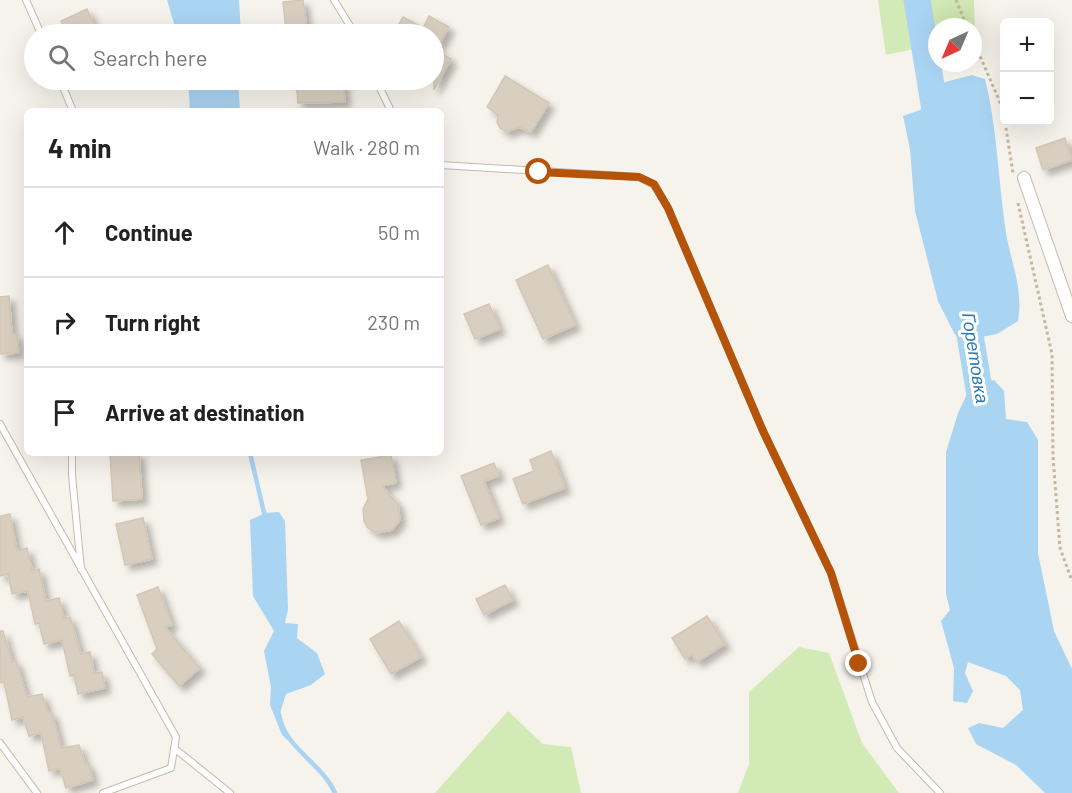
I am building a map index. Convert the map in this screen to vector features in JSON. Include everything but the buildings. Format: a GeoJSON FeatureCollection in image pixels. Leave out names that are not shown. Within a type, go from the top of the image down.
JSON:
{"type":"FeatureCollection","features":[{"type":"Feature","properties":{"kind":"street"},"geometry":{"type":"LineString","coordinates":[[1019,178],[1072,316]]}},
{"type":"Feature","properties":{"kind":"lane"},"geometry":{"type":"LineString","coordinates":[[26,0],[37,24]]}},
{"type":"Feature","properties":{"kind":"lane"},"geometry":{"type":"LineString","coordinates":[[334,0],[349,24]]}},
{"type":"Feature","properties":{"kind":"lane"},"geometry":{"type":"LineString","coordinates":[[64,90],[72,108]]}},
{"type":"Feature","properties":{"kind":"lane"},"geometry":{"type":"LineString","coordinates":[[381,90],[390,108]]}},
{"type":"Feature","properties":{"kind":"lane"},"geometry":{"type":"LineString","coordinates":[[444,165],[639,177],[654,184],[668,208],[763,431],[831,573],[872,702],[897,748],[940,793]]}},
{"type":"Feature","properties":{"kind":"lane"},"geometry":{"type":"LineString","coordinates":[[0,424],[176,737],[171,768],[103,793]]}},
{"type":"Feature","properties":{"kind":"lane"},"geometry":{"type":"LineString","coordinates":[[72,456],[81,571]]}},
{"type":"Feature","properties":{"kind":"lane"},"geometry":{"type":"LineString","coordinates":[[0,743],[37,793]]}},
{"type":"Feature","properties":{"kind":"lane"},"geometry":{"type":"LineString","coordinates":[[174,748],[230,793]]}},
{"type":"Feature","properties":{"kind":"path"},"geometry":{"type":"LineString","coordinates":[[956,0],[963,18]]}},
{"type":"Feature","properties":{"kind":"path"},"geometry":{"type":"LineString","coordinates":[[982,61],[1000,102]]}},
{"type":"Feature","properties":{"kind":"path"},"geometry":{"type":"LineString","coordinates":[[1006,126],[1019,178]]}},
{"type":"Feature","properties":{"kind":"path"},"geometry":{"type":"LineString","coordinates":[[1017,200],[1052,354],[1053,457],[1059,548],[1072,581]]}},
{"type":"Feature","properties":{"kind":"green space"},"geometry":{"type":"Polygon","coordinates":[[[878,0],[974,0],[974,18],[928,18],[928,46],[886,55],[878,0]]]}},
{"type":"Feature","properties":{"kind":"green space"},"geometry":{"type":"Polygon","coordinates":[[[799,647],[829,653],[862,743],[899,793],[738,793],[749,764],[749,692],[799,647]]]}},
{"type":"Feature","properties":{"kind":"green space"},"geometry":{"type":"Polygon","coordinates":[[[508,711],[543,744],[571,747],[581,793],[435,793],[508,711]]]}},
{"type":"Feature","properties":{"kind":"water"},"geometry":{"type":"Polygon","coordinates":[[[167,0],[239,0],[240,24],[174,24],[167,0]]]}},
{"type":"Feature","properties":{"kind":"water"},"geometry":{"type":"Polygon","coordinates":[[[972,75],[985,79],[989,97],[1005,226],[1019,297],[1018,321],[997,334],[981,337],[986,367],[976,371],[968,370],[966,349],[954,333],[938,301],[915,211],[910,149],[903,116],[920,110],[945,82],[972,75]]]}},
{"type":"Feature","properties":{"kind":"water"},"geometry":{"type":"Polygon","coordinates":[[[189,90],[239,90],[240,108],[190,108],[189,90]]]}},
{"type":"Feature","properties":{"kind":"water"},"geometry":{"type":"Polygon","coordinates":[[[994,380],[1004,391],[1006,419],[1027,422],[1038,440],[1038,553],[1054,631],[1072,669],[1072,793],[1045,793],[1016,765],[976,744],[968,728],[979,723],[1003,728],[1023,710],[1020,690],[1006,676],[968,662],[965,673],[973,691],[967,703],[953,701],[954,668],[941,621],[950,610],[946,594],[946,452],[958,413],[971,385],[994,380]]]}},
{"type":"Feature","properties":{"kind":"water"},"geometry":{"type":"Polygon","coordinates":[[[279,512],[285,521],[288,610],[285,623],[298,624],[297,638],[317,653],[325,674],[311,685],[286,694],[279,716],[286,735],[309,760],[282,735],[270,705],[271,687],[264,651],[274,631],[253,596],[250,520],[265,513],[279,512]]]}},
{"type":"Feature","properties":{"kind":"waterway","name":"Горетовка"},"geometry":{"type":"LineString","coordinates":[[917,0],[939,134]]}},
{"type":"Feature","properties":{"kind":"waterway","name":"Горетовка"},"geometry":{"type":"LineString","coordinates":[[970,335],[984,419]]}},
{"type":"Feature","properties":{"kind":"waterway"},"geometry":{"type":"LineString","coordinates":[[251,456],[265,517]]}},
{"type":"Feature","properties":{"kind":"waterway"},"geometry":{"type":"LineString","coordinates":[[279,714],[282,726],[295,746],[329,782],[335,793]]}},
{"type":"Feature","properties":{"kind":"route"},"geometry":{"type":"LineString","coordinates":[[539,172],[639,177],[654,184],[668,208],[763,431],[801,506],[831,573],[859,664]]}}]}
